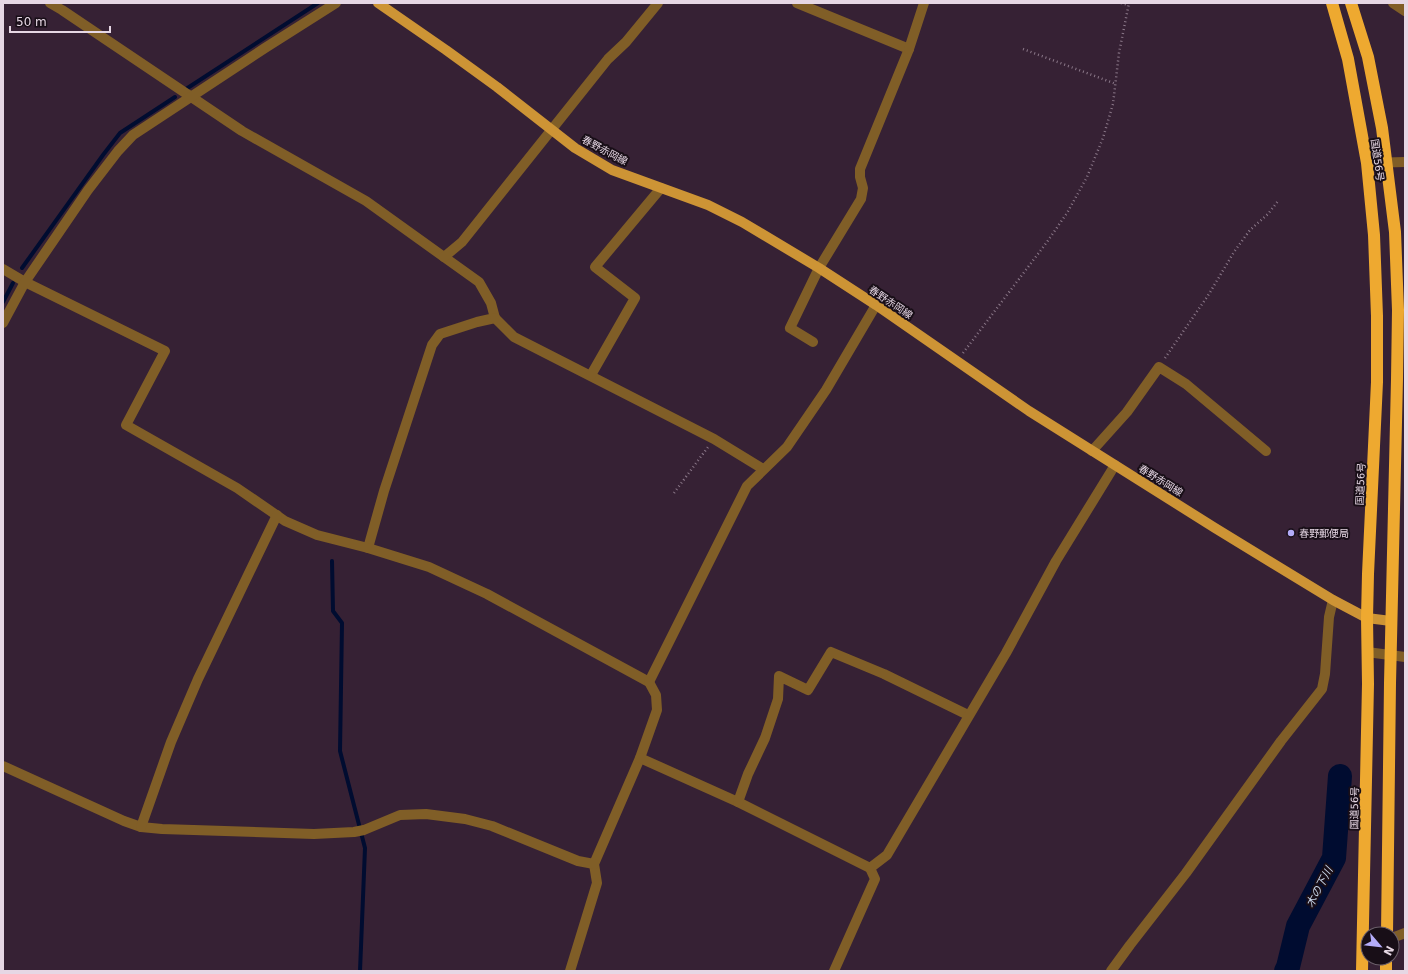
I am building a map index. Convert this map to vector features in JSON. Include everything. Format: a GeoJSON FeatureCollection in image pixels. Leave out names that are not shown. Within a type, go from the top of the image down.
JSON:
{"type":"FeatureCollection","features":[{"type":"Feature","properties":{"kind":"highway","name":"国道56号"},"geometry":{"type":"LineString","coordinates":[[1332,3],[1348,59],[1367,163],[1374,234],[1377,316],[1377,382],[1368,574],[1368,684],[1362,971]]}},
{"type":"Feature","properties":{"kind":"highway","name":"国道56号"},"geometry":{"type":"LineString","coordinates":[[1351,3],[1368,57],[1382,128],[1395,232],[1398,310],[1391,621],[1387,926]]}},
{"type":"Feature","properties":{"kind":"main road","name":"春野赤岡線"},"geometry":{"type":"LineString","coordinates":[[378,3],[497,87],[575,148],[612,170],[708,205],[742,222],[819,268],[876,305],[1029,411],[1092,452],[1333,600],[1367,618],[1391,621]]}},
{"type":"Feature","properties":{"kind":"street"},"geometry":{"type":"LineString","coordinates":[[50,3],[242,131],[366,201],[479,282],[491,303],[495,318],[514,337],[714,439],[763,469]]}},
{"type":"Feature","properties":{"kind":"street"},"geometry":{"type":"LineString","coordinates":[[3,323],[25,282],[88,190],[133,134],[336,3]]}},
{"type":"Feature","properties":{"kind":"street"},"geometry":{"type":"LineString","coordinates":[[444,257],[462,242],[608,59],[626,42],[658,3]]}},
{"type":"Feature","properties":{"kind":"street"},"geometry":{"type":"LineString","coordinates":[[797,3],[909,48]]}},
{"type":"Feature","properties":{"kind":"street"},"geometry":{"type":"LineString","coordinates":[[812,342],[790,328],[819,268],[861,199],[863,188],[860,177],[860,169],[909,48],[924,3]]}},
{"type":"Feature","properties":{"kind":"street"},"geometry":{"type":"LineString","coordinates":[[1393,3],[1405,12]]}},
{"type":"Feature","properties":{"kind":"street"},"geometry":{"type":"LineString","coordinates":[[1367,163],[1405,162]]}},
{"type":"Feature","properties":{"kind":"street"},"geometry":{"type":"LineString","coordinates":[[591,375],[635,298],[595,267],[661,188]]}},
{"type":"Feature","properties":{"kind":"street"},"geometry":{"type":"LineString","coordinates":[[3,269],[25,282],[165,351],[126,425],[237,488],[285,521],[317,535],[368,548],[428,567],[481,591],[649,682],[656,695],[657,710],[640,758],[594,864],[596,883],[570,971]]}},
{"type":"Feature","properties":{"kind":"street"},"geometry":{"type":"LineString","coordinates":[[649,682],[747,486],[787,447],[822,396],[876,305]]}},
{"type":"Feature","properties":{"kind":"street"},"geometry":{"type":"LineString","coordinates":[[368,548],[384,491],[432,345],[440,334],[495,318]]}},
{"type":"Feature","properties":{"kind":"street"},"geometry":{"type":"LineString","coordinates":[[1092,452],[1127,412],[1159,367],[1186,384],[1266,451]]}},
{"type":"Feature","properties":{"kind":"street"},"geometry":{"type":"LineString","coordinates":[[870,868],[887,855],[968,715],[1006,653],[1056,561],[1115,465]]}},
{"type":"Feature","properties":{"kind":"street"},"geometry":{"type":"LineString","coordinates":[[140,827],[171,742],[195,686],[276,515]]}},
{"type":"Feature","properties":{"kind":"street"},"geometry":{"type":"LineString","coordinates":[[1112,971],[1130,945],[1186,873],[1281,741],[1322,689],[1325,674],[1329,617],[1333,600]]}},
{"type":"Feature","properties":{"kind":"street"},"geometry":{"type":"LineString","coordinates":[[738,802],[748,774],[765,738],[778,699],[779,676],[808,690],[831,652],[884,674],[968,715]]}},
{"type":"Feature","properties":{"kind":"street"},"geometry":{"type":"LineString","coordinates":[[1368,652],[1405,657]]}},
{"type":"Feature","properties":{"kind":"street"},"geometry":{"type":"LineString","coordinates":[[640,758],[738,802],[870,868],[875,879],[834,971]]}},
{"type":"Feature","properties":{"kind":"street"},"geometry":{"type":"LineString","coordinates":[[3,766],[140,827],[314,834],[359,831],[400,815],[426,814],[465,819],[492,826],[578,861],[594,864]]}},
{"type":"Feature","properties":{"kind":"path"},"geometry":{"type":"LineString","coordinates":[[956,361],[1047,242],[1067,213],[1087,177],[1103,138],[1113,104],[1119,53],[1129,4],[1121,3]]}},
{"type":"Feature","properties":{"kind":"path"},"geometry":{"type":"LineString","coordinates":[[1023,49],[1116,84]]}},
{"type":"Feature","properties":{"kind":"path"},"geometry":{"type":"LineString","coordinates":[[1159,367],[1209,294],[1234,252],[1250,230],[1268,214],[1278,201]]}},
{"type":"Feature","properties":{"kind":"path"},"geometry":{"type":"LineString","coordinates":[[674,493],[714,439]]}},
{"type":"Feature","properties":{"kind":"waterway"},"geometry":{"type":"LineString","coordinates":[[186,89],[318,3]]}},
{"type":"Feature","properties":{"kind":"waterway"},"geometry":{"type":"LineString","coordinates":[[22,268],[120,133],[175,97]]}},
{"type":"Feature","properties":{"kind":"waterway"},"geometry":{"type":"LineString","coordinates":[[3,302],[13,283]]}},
{"type":"Feature","properties":{"kind":"waterway"},"geometry":{"type":"LineString","coordinates":[[332,561],[333,611],[342,623],[340,751],[365,848],[360,971]]}},
{"type":"Feature","properties":{"kind":"waterway","name":"木の下川"},"geometry":{"type":"LineString","coordinates":[[1286,971],[1298,926],[1334,858],[1340,776]]}},
{"type":"Feature","properties":{"kind":"place","name":"春野郵便局"},"geometry":{"type":"Point","coordinates":[1291,533]}}]}
